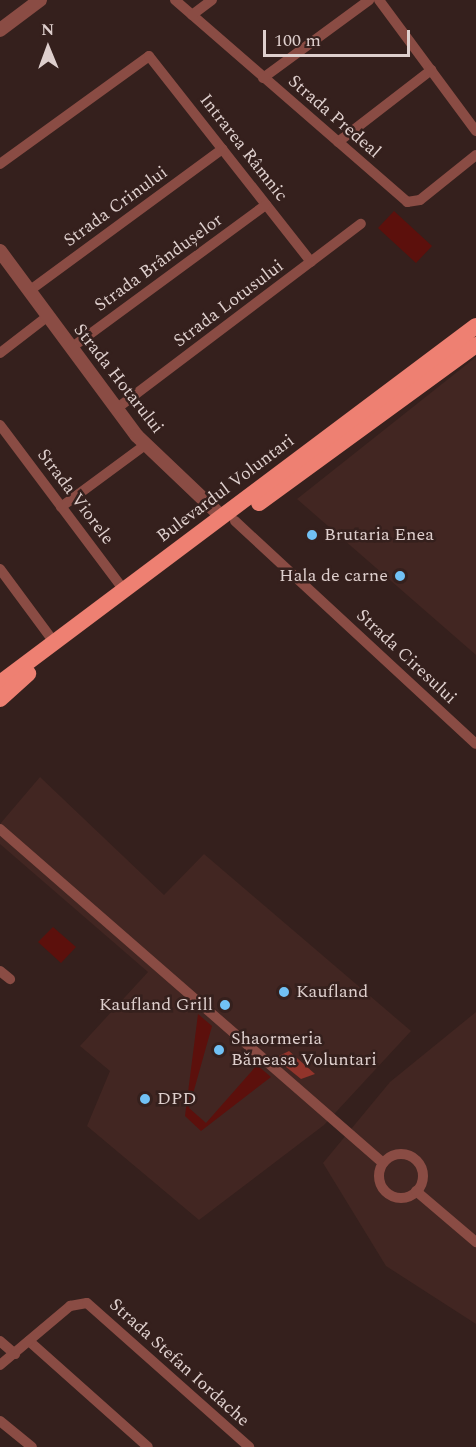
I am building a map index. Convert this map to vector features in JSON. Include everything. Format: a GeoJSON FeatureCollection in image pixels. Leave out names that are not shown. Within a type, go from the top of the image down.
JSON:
{"type":"FeatureCollection","features":[{"type":"Feature","properties":{"kind":"highway","name":"Bulevardul Voluntari"},"geometry":{"type":"LineString","coordinates":[[0,699],[476,326]]}},
{"type":"Feature","properties":{"kind":"highway","name":"Bulevardul Voluntari"},"geometry":{"type":"LineString","coordinates":[[0,683],[124,590],[476,345]]}},
{"type":"Feature","properties":{"kind":"street"},"geometry":{"type":"LineString","coordinates":[[0,30],[40,0]]}},
{"type":"Feature","properties":{"kind":"street","name":"Strada Predeal"},"geometry":{"type":"LineString","coordinates":[[175,0],[338,142],[413,203],[476,155]]}},
{"type":"Feature","properties":{"kind":"street"},"geometry":{"type":"LineString","coordinates":[[192,15],[212,0]]}},
{"type":"Feature","properties":{"kind":"street"},"geometry":{"type":"LineString","coordinates":[[264,78],[369,0]]}},
{"type":"Feature","properties":{"kind":"street"},"geometry":{"type":"LineString","coordinates":[[379,0],[476,132]]}},
{"type":"Feature","properties":{"kind":"street","name":"Intrarea Râmnic"},"geometry":{"type":"LineString","coordinates":[[0,164],[149,56],[311,262]]}},
{"type":"Feature","properties":{"kind":"street"},"geometry":{"type":"LineString","coordinates":[[338,142],[431,70]]}},
{"type":"Feature","properties":{"kind":"street","name":"Strada Crinului"},"geometry":{"type":"LineString","coordinates":[[29,291],[222,149]]}},
{"type":"Feature","properties":{"kind":"street","name":"Strada Brândușelor"},"geometry":{"type":"LineString","coordinates":[[71,348],[266,205]]}},
{"type":"Feature","properties":{"kind":"street","name":"Strada Lotusului"},"geometry":{"type":"LineString","coordinates":[[116,409],[361,224]]}},
{"type":"Feature","properties":{"kind":"street","name":"Strada Hotarului"},"geometry":{"type":"LineString","coordinates":[[0,251],[145,445],[228,519]]}},
{"type":"Feature","properties":{"kind":"street"},"geometry":{"type":"LineString","coordinates":[[0,353],[48,316]]}},
{"type":"Feature","properties":{"kind":"street","name":"Strada Viorele"},"geometry":{"type":"LineString","coordinates":[[0,425],[124,590]]}},
{"type":"Feature","properties":{"kind":"street"},"geometry":{"type":"LineString","coordinates":[[61,507],[145,445]]}},
{"type":"Feature","properties":{"kind":"street","name":"Strada Ciresului"},"geometry":{"type":"LineString","coordinates":[[228,519],[476,744]]}},
{"type":"Feature","properties":{"kind":"street"},"geometry":{"type":"LineString","coordinates":[[0,569],[54,642]]}},
{"type":"Feature","properties":{"kind":"street"},"geometry":{"type":"LineString","coordinates":[[0,829],[383,1163]]}},
{"type":"Feature","properties":{"kind":"street"},"geometry":{"type":"LineString","coordinates":[[0,971],[10,979]]}},
{"type":"Feature","properties":{"kind":"street"},"geometry":{"type":"LineString","coordinates":[[394,1155],[414,1159],[422,1175],[416,1191],[398,1197],[386,1192],[379,1175],[383,1163],[394,1155]]}},
{"type":"Feature","properties":{"kind":"street"},"geometry":{"type":"LineString","coordinates":[[416,1191],[476,1242]]}},
{"type":"Feature","properties":{"kind":"street","name":"Strada Stefan Iordache"},"geometry":{"type":"LineString","coordinates":[[29,1341],[70,1306],[87,1304],[249,1447]]}},
{"type":"Feature","properties":{"kind":"street"},"geometry":{"type":"LineString","coordinates":[[0,1341],[15,1354]]}},
{"type":"Feature","properties":{"kind":"street"},"geometry":{"type":"LineString","coordinates":[[0,1365],[29,1341],[148,1447]]}},
{"type":"Feature","properties":{"kind":"street"},"geometry":{"type":"LineString","coordinates":[[0,1421],[32,1447]]}},
{"type":"Feature","properties":{"kind":"shaded area"},"geometry":{"type":"Polygon","coordinates":[[[394,211],[432,246],[416,263],[378,228],[394,211]]]}},
{"type":"Feature","properties":{"kind":"shaded area"},"geometry":{"type":"Polygon","coordinates":[[[476,357],[476,655],[297,499],[476,357]]]}},
{"type":"Feature","properties":{"kind":"shaded area"},"geometry":{"type":"Polygon","coordinates":[[[40,777],[164,895],[204,854],[411,1031],[324,1125],[199,1220],[87,1126],[110,1071],[80,1046],[148,972],[0,844],[0,824],[40,777]]]}},
{"type":"Feature","properties":{"kind":"shaded area"},"geometry":{"type":"Polygon","coordinates":[[[53,927],[76,947],[61,963],[38,942],[53,927]]]}},
{"type":"Feature","properties":{"kind":"shaded area"},"geometry":{"type":"Polygon","coordinates":[[[476,1012],[476,1324],[386,1266],[323,1163],[390,1082],[476,1012]]]}},
{"type":"Feature","properties":{"kind":"shaded area"},"geometry":{"type":"Polygon","coordinates":[[[198,1014],[212,1026],[189,1108],[206,1123],[257,1065],[271,1077],[201,1131],[185,1116],[198,1014]]]}},
{"type":"Feature","properties":{"kind":"shaded area"},"geometry":{"type":"Polygon","coordinates":[[[289,1051],[315,1074],[301,1079],[275,1058],[289,1051]]]}},
{"type":"Feature","properties":{"kind":"place","name":"Brutaria Enea"},"geometry":{"type":"Point","coordinates":[312,535]}},
{"type":"Feature","properties":{"kind":"place","name":"Hala de carne"},"geometry":{"type":"Point","coordinates":[400,576]}},
{"type":"Feature","properties":{"kind":"place","name":"Kaufland"},"geometry":{"type":"Point","coordinates":[284,992]}},
{"type":"Feature","properties":{"kind":"place","name":"Kaufland Grill"},"geometry":{"type":"Point","coordinates":[225,1005]}},
{"type":"Feature","properties":{"kind":"place","name":"Shaormeria Băneasa Voluntari"},"geometry":{"type":"Point","coordinates":[219,1050]}},
{"type":"Feature","properties":{"kind":"place","name":"DPD"},"geometry":{"type":"Point","coordinates":[145,1099]}}]}
